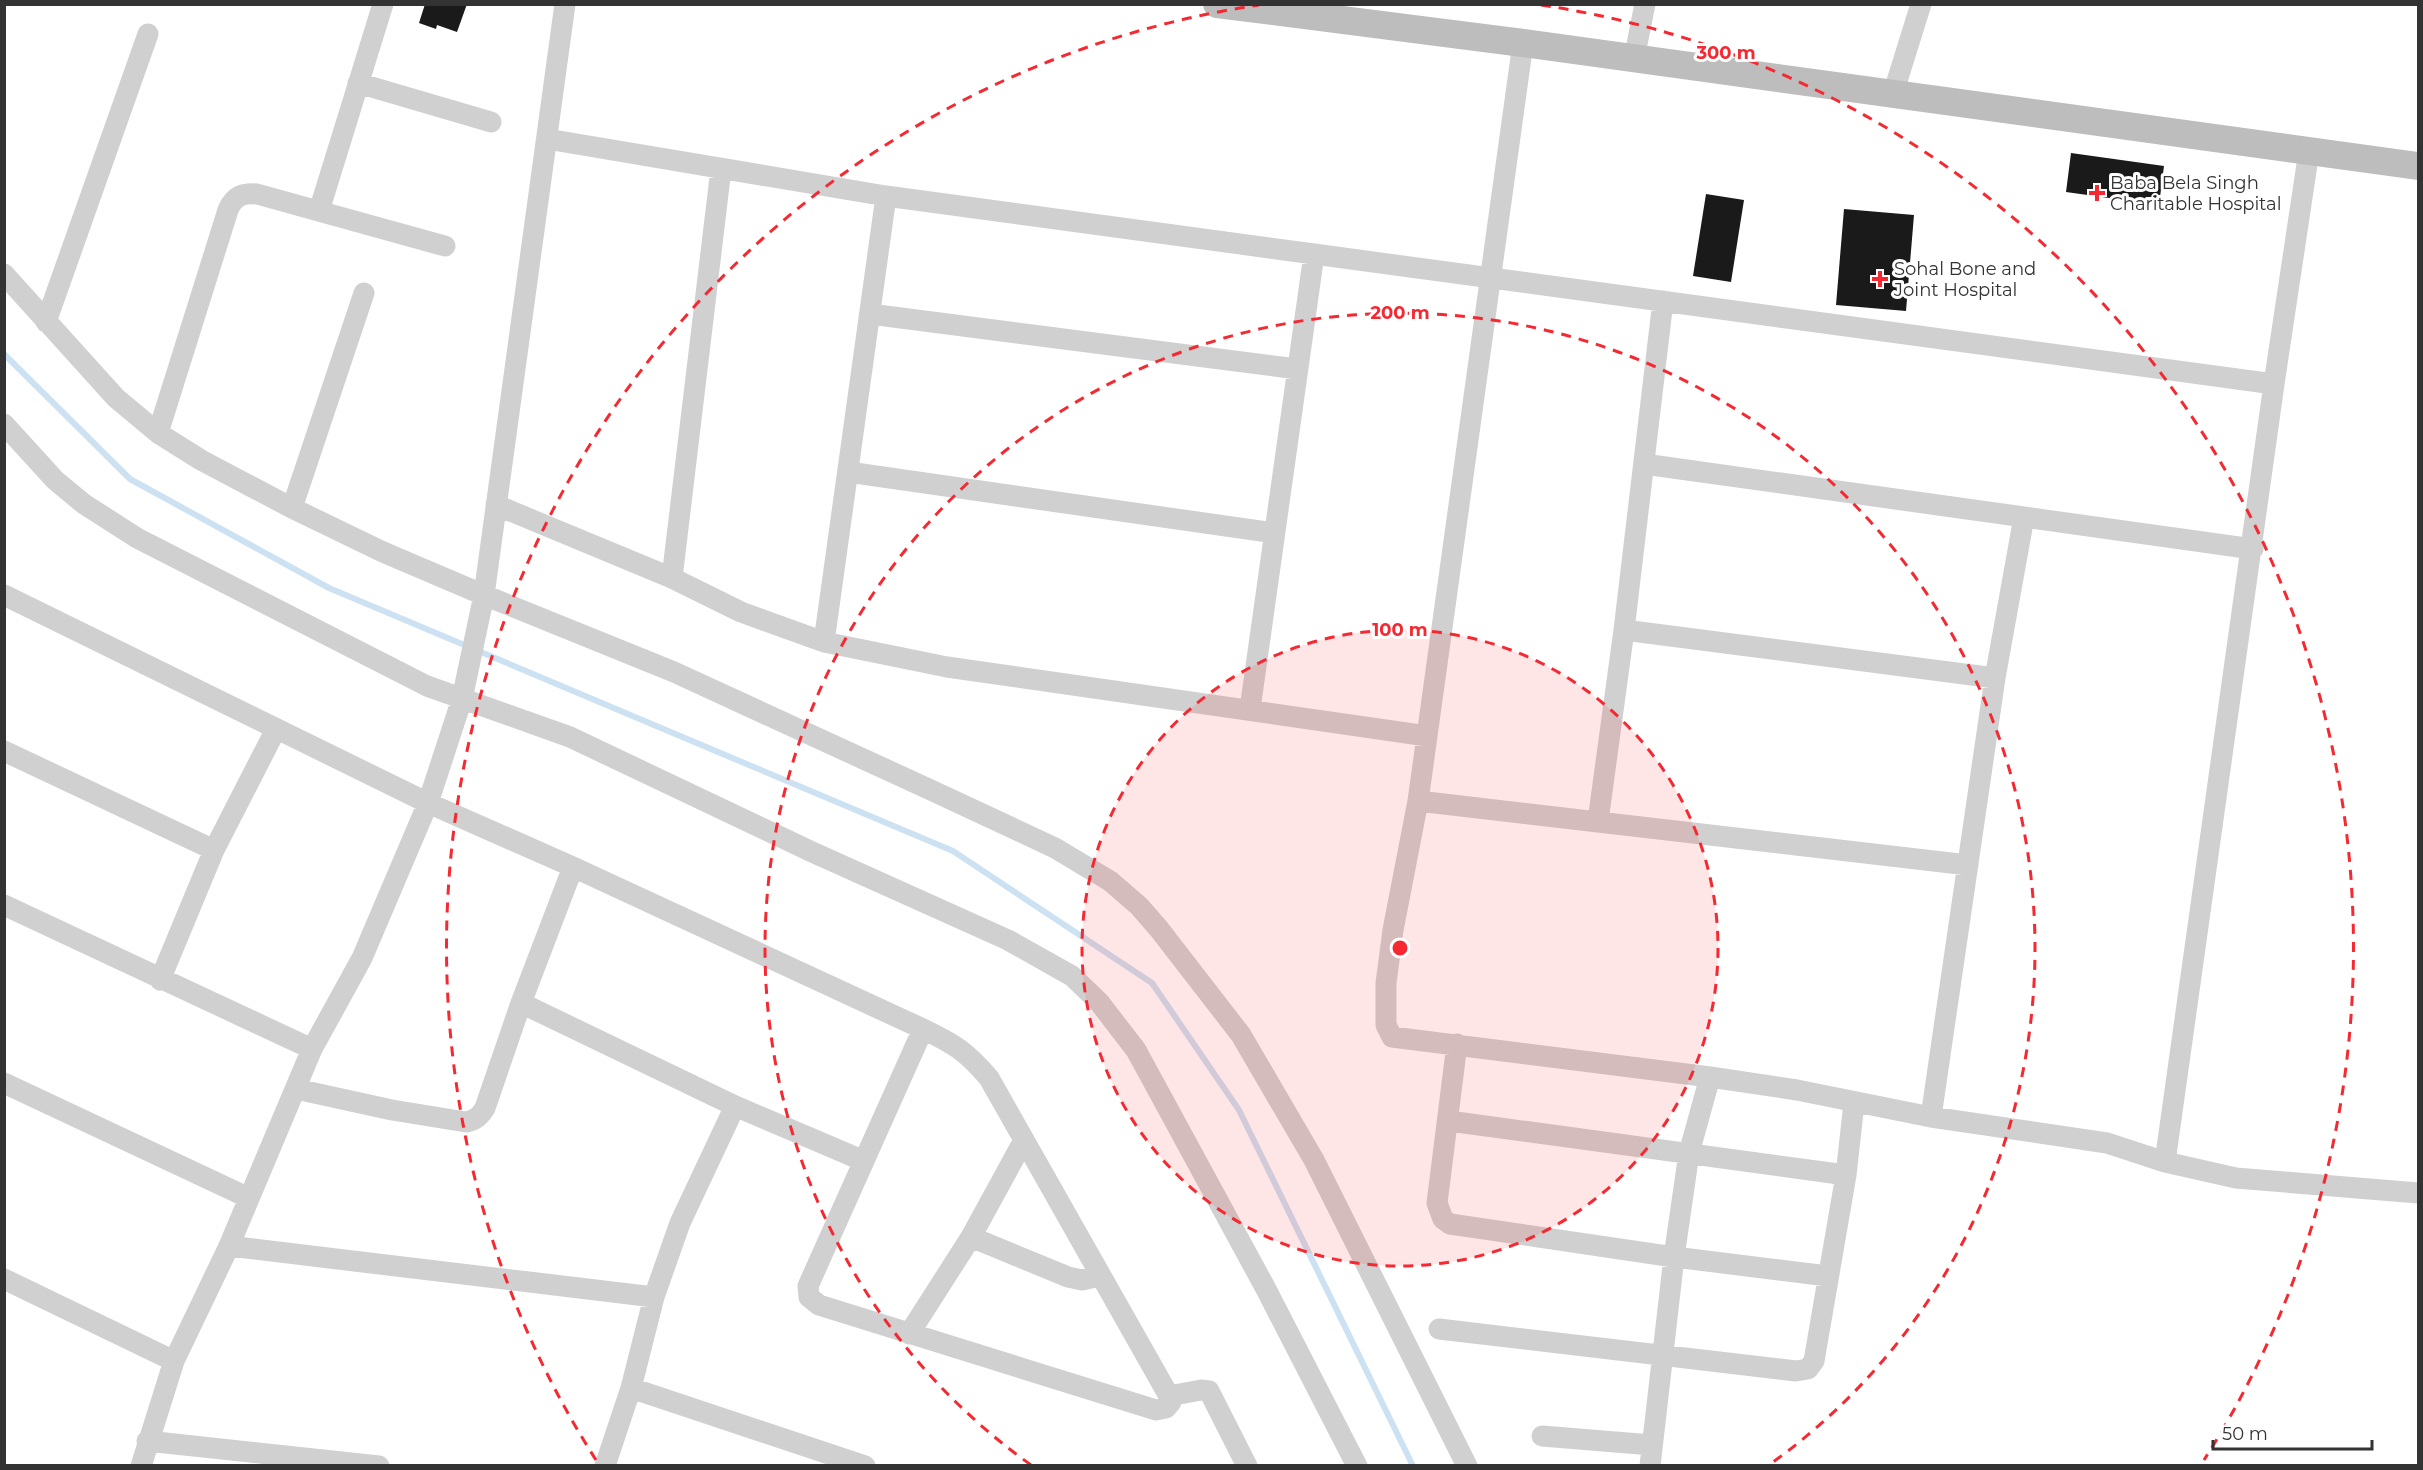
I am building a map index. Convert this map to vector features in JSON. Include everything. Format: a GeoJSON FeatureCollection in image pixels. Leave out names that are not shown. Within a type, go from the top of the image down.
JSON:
{"type":"FeatureCollection","features":[{"type":"Feature","properties":{"kind":"main road"},"geometry":{"type":"LineString","coordinates":[[1217,4],[1283,9],[2418,166]]}},
{"type":"Feature","properties":{"kind":"street"},"geometry":{"type":"LineString","coordinates":[[319,211],[383,4]]}},
{"type":"Feature","properties":{"kind":"street"},"geometry":{"type":"LineString","coordinates":[[141,1466],[174,1361],[229,1246],[312,1049],[362,958],[428,803],[463,693],[483,601],[565,4]]}},
{"type":"Feature","properties":{"kind":"street"},"geometry":{"type":"LineString","coordinates":[[1634,59],[1645,4]]}},
{"type":"Feature","properties":{"kind":"street"},"geometry":{"type":"LineString","coordinates":[[1893,94],[1921,4]]}},
{"type":"Feature","properties":{"kind":"street"},"geometry":{"type":"LineString","coordinates":[[46,322],[148,34]]}},
{"type":"Feature","properties":{"kind":"street"},"geometry":{"type":"LineString","coordinates":[[1523,44],[1418,801],[1387,972],[1386,1025],[1392,1037],[1399,1040],[1457,1044],[1797,1090],[1931,1117],[2107,1143],[2165,1162],[2236,1178],[2418,1193]]}},
{"type":"Feature","properties":{"kind":"street"},"geometry":{"type":"LineString","coordinates":[[358,83],[491,122]]}},
{"type":"Feature","properties":{"kind":"street"},"geometry":{"type":"LineString","coordinates":[[547,139],[886,196],[2274,384]]}},
{"type":"Feature","properties":{"kind":"street"},"geometry":{"type":"LineString","coordinates":[[2165,1162],[2309,151]]}},
{"type":"Feature","properties":{"kind":"street"},"geometry":{"type":"LineString","coordinates":[[672,578],[721,168]]}},
{"type":"Feature","properties":{"kind":"street"},"geometry":{"type":"LineString","coordinates":[[159,433],[232,201],[246,193],[257,194],[445,246]]}},
{"type":"Feature","properties":{"kind":"street"},"geometry":{"type":"LineString","coordinates":[[824,642],[886,196]]}},
{"type":"Feature","properties":{"kind":"street"},"geometry":{"type":"LineString","coordinates":[[1250,710],[1314,254]]}},
{"type":"Feature","properties":{"kind":"street"},"geometry":{"type":"LineString","coordinates":[[4,274],[116,398],[159,433],[201,460],[292,508],[483,601],[674,672],[1055,848],[1110,881],[1139,906],[1241,1035],[1314,1160],[1467,1466]]}},
{"type":"Feature","properties":{"kind":"street"},"geometry":{"type":"LineString","coordinates":[[292,508],[364,293]]}},
{"type":"Feature","properties":{"kind":"street"},"geometry":{"type":"LineString","coordinates":[[1598,821],[1624,630],[1663,301]]}},
{"type":"Feature","properties":{"kind":"street"},"geometry":{"type":"LineString","coordinates":[[870,314],[1297,369]]}},
{"type":"Feature","properties":{"kind":"street"},"geometry":{"type":"LineString","coordinates":[[4,424],[55,480],[84,504],[137,538],[427,686],[463,693],[570,736],[810,851],[1008,940],[1072,976],[1099,1002],[1136,1050],[1261,1279],[1357,1466]]}},
{"type":"Feature","properties":{"kind":"street"},"geometry":{"type":"LineString","coordinates":[[1644,464],[2253,549]]}},
{"type":"Feature","properties":{"kind":"street"},"geometry":{"type":"LineString","coordinates":[[848,472],[1274,533]]}},
{"type":"Feature","properties":{"kind":"street"},"geometry":{"type":"LineString","coordinates":[[496,505],[672,578],[741,612],[824,642],[947,667],[1427,736]]}},
{"type":"Feature","properties":{"kind":"street"},"geometry":{"type":"LineString","coordinates":[[1931,1117],[1995,678],[2024,517]]}},
{"type":"Feature","properties":{"kind":"street"},"geometry":{"type":"LineString","coordinates":[[4,595],[428,803],[573,867],[923,1029],[951,1042],[970,1056],[989,1078],[1169,1396],[1171,1402],[1166,1408],[1156,1410],[909,1334],[819,1305],[809,1297],[808,1286],[923,1029]]}},
{"type":"Feature","properties":{"kind":"street"},"geometry":{"type":"LineString","coordinates":[[1624,630],[1995,678]]}},
{"type":"Feature","properties":{"kind":"street"},"geometry":{"type":"LineString","coordinates":[[160,980],[214,850],[276,729]]}},
{"type":"Feature","properties":{"kind":"street"},"geometry":{"type":"LineString","coordinates":[[4,751],[214,850]]}},
{"type":"Feature","properties":{"kind":"street"},"geometry":{"type":"LineString","coordinates":[[1418,801],[1968,865]]}},
{"type":"Feature","properties":{"kind":"street"},"geometry":{"type":"LineString","coordinates":[[296,1089],[392,1110],[466,1122],[474,1120],[485,1108],[521,1003],[573,867]]}},
{"type":"Feature","properties":{"kind":"street"},"geometry":{"type":"LineString","coordinates":[[4,905],[160,980],[312,1049]]}},
{"type":"Feature","properties":{"kind":"street"},"geometry":{"type":"LineString","coordinates":[[521,1003],[735,1106],[864,1161]]}},
{"type":"Feature","properties":{"kind":"street"},"geometry":{"type":"LineString","coordinates":[[1457,1044],[1437,1203],[1443,1219],[1450,1224],[1674,1257],[1828,1276]]}},
{"type":"Feature","properties":{"kind":"street"},"geometry":{"type":"LineString","coordinates":[[1542,1436],[1651,1455],[1674,1257],[1689,1153],[1710,1077]]}},
{"type":"Feature","properties":{"kind":"street"},"geometry":{"type":"LineString","coordinates":[[4,1083],[249,1198]]}},
{"type":"Feature","properties":{"kind":"street"},"geometry":{"type":"LineString","coordinates":[[1439,1329],[1796,1371],[1808,1369],[1814,1361],[1846,1175],[1854,1103]]}},
{"type":"Feature","properties":{"kind":"street"},"geometry":{"type":"LineString","coordinates":[[605,1466],[631,1388],[654,1297],[680,1223],[735,1106]]}},
{"type":"Feature","properties":{"kind":"street"},"geometry":{"type":"LineString","coordinates":[[1449,1121],[1846,1175]]}},
{"type":"Feature","properties":{"kind":"street"},"geometry":{"type":"LineString","coordinates":[[909,1334],[971,1237],[1024,1140]]}},
{"type":"Feature","properties":{"kind":"street"},"geometry":{"type":"LineString","coordinates":[[971,1237],[1068,1277],[1082,1280],[1100,1276]]}},
{"type":"Feature","properties":{"kind":"street"},"geometry":{"type":"LineString","coordinates":[[229,1246],[654,1297]]}},
{"type":"Feature","properties":{"kind":"street"},"geometry":{"type":"LineString","coordinates":[[4,1279],[174,1361]]}},
{"type":"Feature","properties":{"kind":"street"},"geometry":{"type":"LineString","coordinates":[[631,1388],[865,1466]]}},
{"type":"Feature","properties":{"kind":"street"},"geometry":{"type":"LineString","coordinates":[[1169,1396],[1201,1390],[1209,1391],[1247,1466]]}},
{"type":"Feature","properties":{"kind":"street"},"geometry":{"type":"LineString","coordinates":[[147,1441],[378,1466]]}},
{"type":"Feature","properties":{"kind":"building"},"geometry":{"type":"Polygon","coordinates":[[[425,4],[467,4],[457,32],[437,25],[436,29],[419,23],[425,4]]]}},
{"type":"Feature","properties":{"kind":"building"},"geometry":{"type":"Polygon","coordinates":[[[2071,153],[2164,166],[2159,205],[2066,192],[2071,153]]]}},
{"type":"Feature","properties":{"kind":"building"},"geometry":{"type":"Polygon","coordinates":[[[1706,194],[1744,200],[1731,282],[1693,276],[1706,194]]]}},
{"type":"Feature","properties":{"kind":"building"},"geometry":{"type":"Polygon","coordinates":[[[1844,209],[1914,215],[1906,311],[1836,305],[1844,209]]]}},
{"type":"Feature","properties":{"kind":"waterway"},"geometry":{"type":"LineString","coordinates":[[4,354],[130,479],[329,588],[953,851],[1152,983],[1239,1110],[1413,1466]]}},
{"type":"Feature","properties":{"kind":"place","name":"Baba Bela Singh Charitable Hospital"},"geometry":{"type":"Point","coordinates":[2097,193]}},
{"type":"Feature","properties":{"kind":"place","name":"Sohal Bone and Joint Hospital"},"geometry":{"type":"Point","coordinates":[1880,279]}}]}
